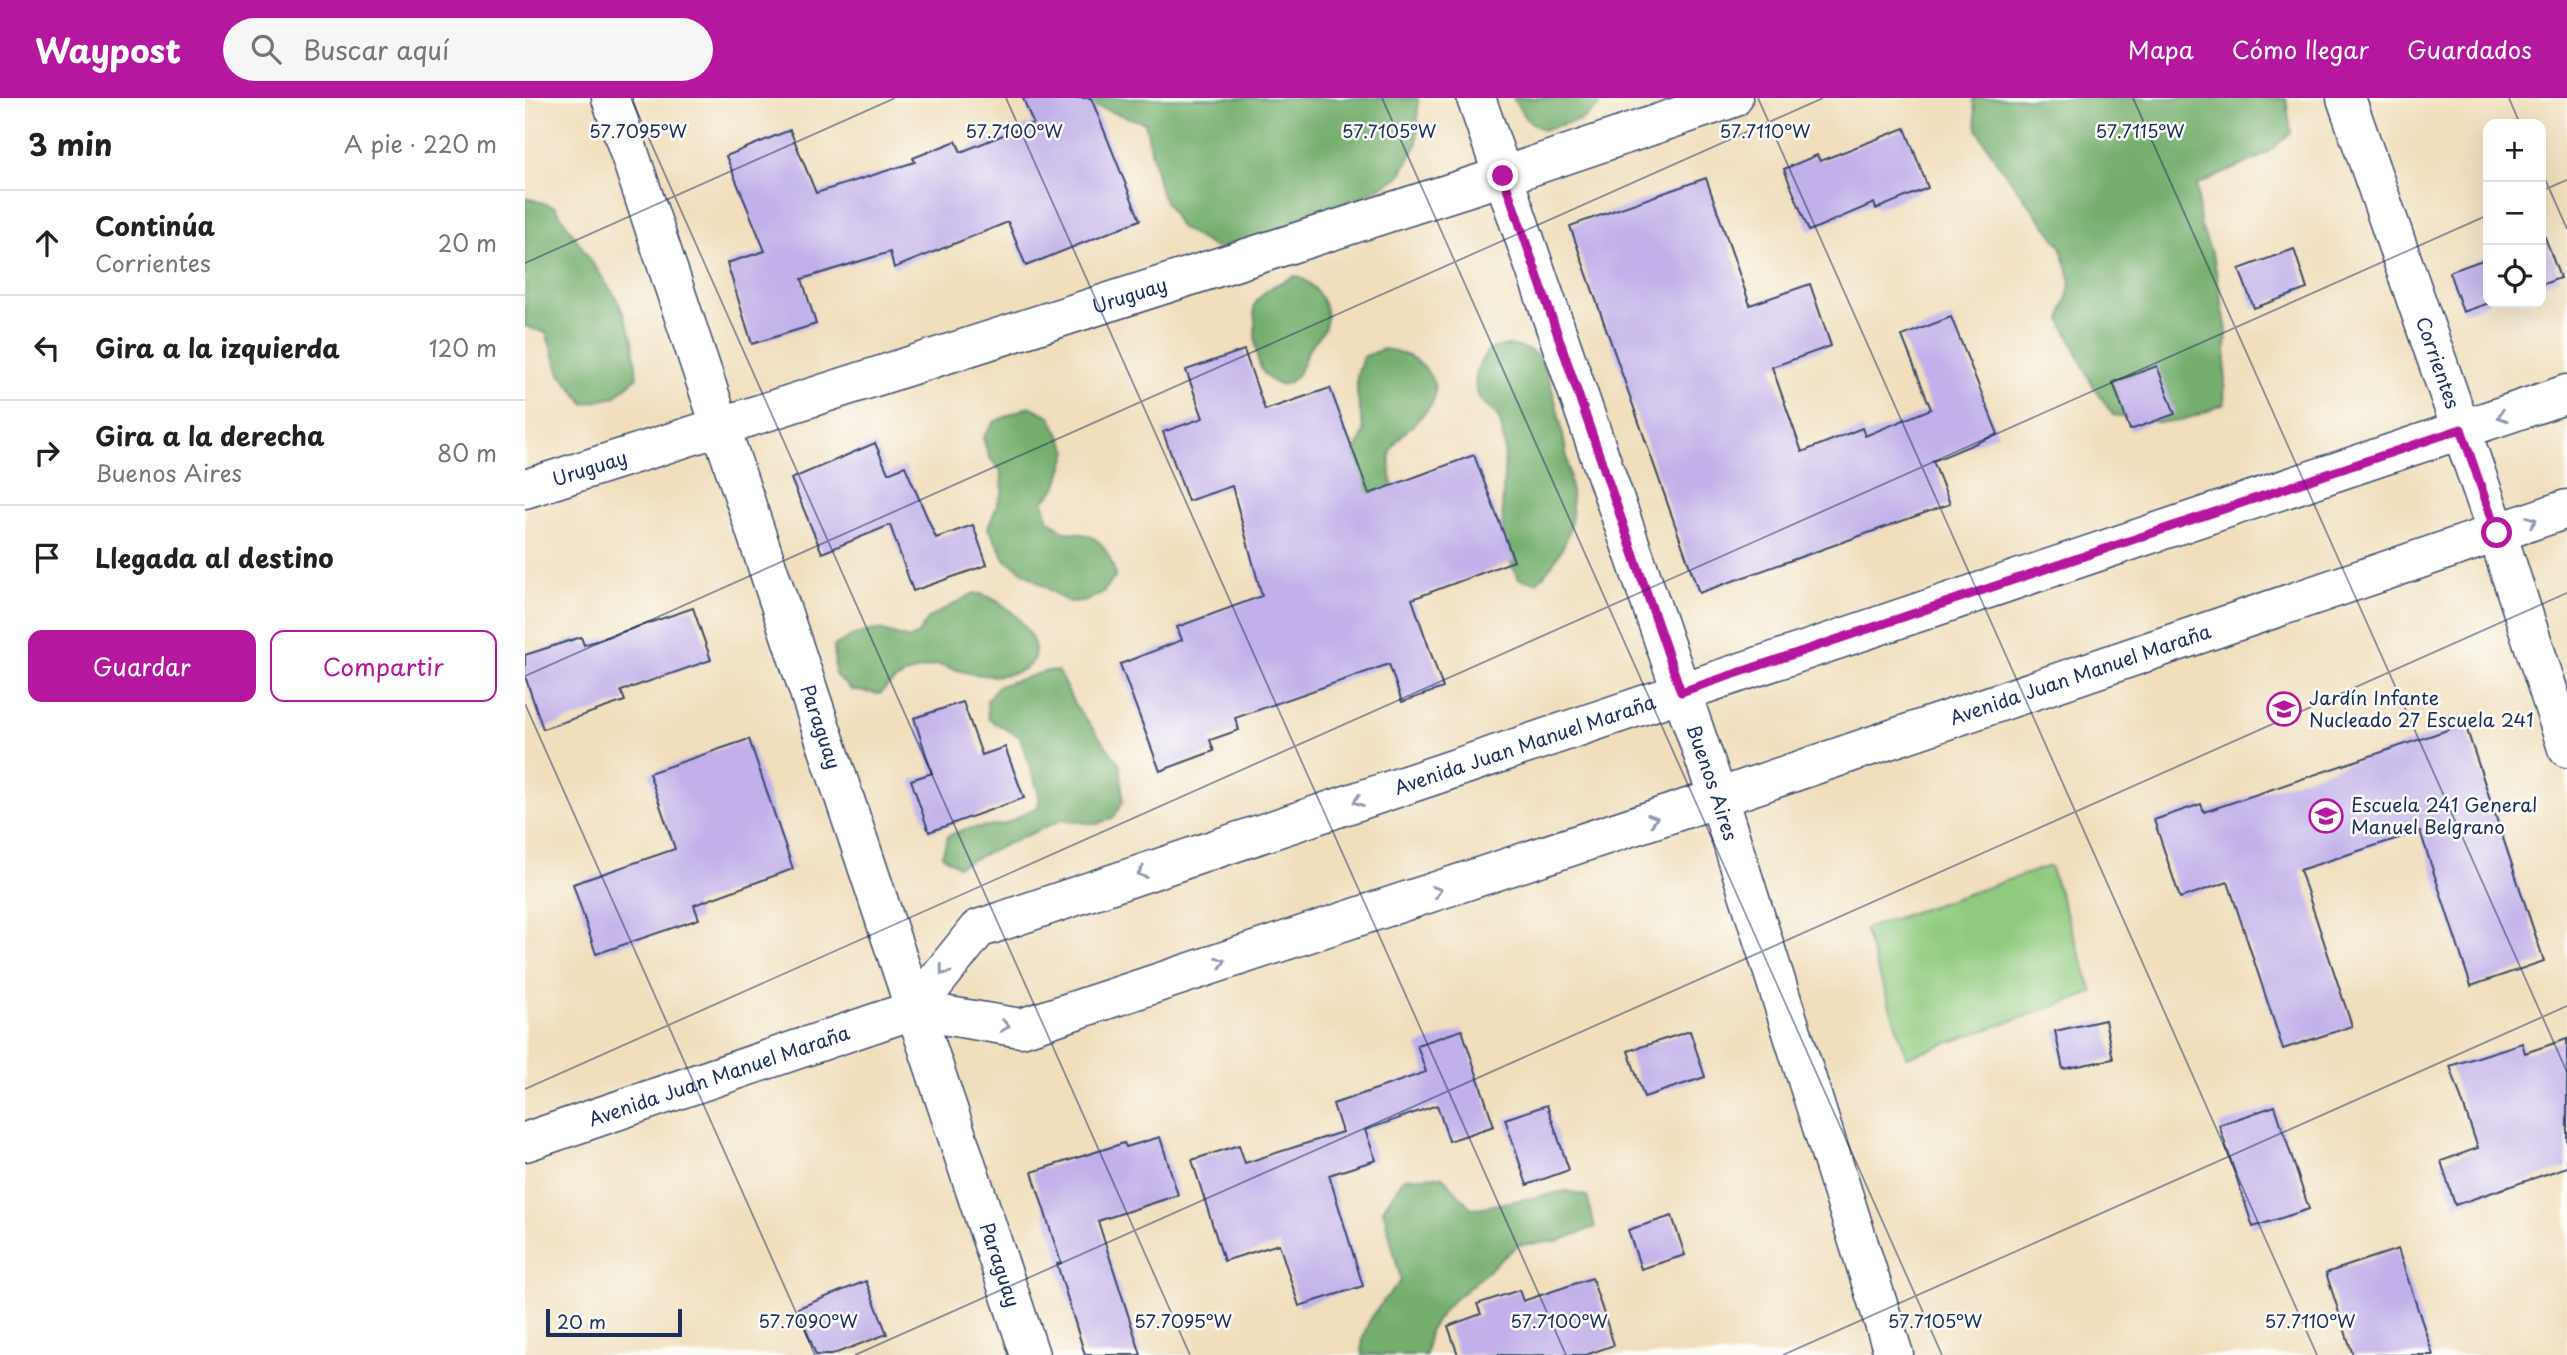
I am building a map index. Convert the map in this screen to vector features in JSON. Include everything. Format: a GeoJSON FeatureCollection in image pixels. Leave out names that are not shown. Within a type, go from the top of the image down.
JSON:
{"type":"FeatureCollection","features":[{"type":"Feature","properties":{"kind":"street","name":"Paraguay"},"geometry":{"type":"LineString","coordinates":[[611,98],[1030,1355]]}},
{"type":"Feature","properties":{"kind":"street","name":"Buenos Aires"},"geometry":{"type":"LineString","coordinates":[[1476,98],[1718,798],[1894,1355]]}},
{"type":"Feature","properties":{"kind":"street","name":"Uruguay"},"geometry":{"type":"LineString","coordinates":[[525,489],[1503,176],[1733,98]]}},
{"type":"Feature","properties":{"kind":"street","name":"Corrientes"},"geometry":{"type":"LineString","coordinates":[[2346,98],[2497,533],[2567,748]]}},
{"type":"Feature","properties":{"kind":"street","name":"Avenida Juan Manuel Maraña"},"geometry":{"type":"LineString","coordinates":[[913,1010],[978,929],[2567,394]]}},
{"type":"Feature","properties":{"kind":"street","name":"Avenida Juan Manuel Maraña"},"geometry":{"type":"LineString","coordinates":[[525,1142],[913,1010],[1021,1028],[1718,798],[2567,509]]}},
{"type":"Feature","properties":{"kind":"green space"},"geometry":{"type":"Polygon","coordinates":[[[1070,98],[1418,98],[1417,144],[1399,177],[1365,195],[1253,241],[1215,248],[1180,227],[1161,194],[1145,123],[1070,98]]]}},
{"type":"Feature","properties":{"kind":"green space"},"geometry":{"type":"Polygon","coordinates":[[[1513,98],[1599,98],[1598,107],[1582,119],[1543,130],[1526,119],[1513,98]]]}},
{"type":"Feature","properties":{"kind":"green space"},"geometry":{"type":"Polygon","coordinates":[[[1973,98],[2286,98],[2291,133],[2263,156],[2197,185],[2200,224],[2214,260],[2227,330],[2224,404],[2170,422],[2113,415],[2092,384],[2061,320],[2071,282],[2061,246],[1996,161],[1977,129],[1973,98]]]}},
{"type":"Feature","properties":{"kind":"green space"},"geometry":{"type":"Polygon","coordinates":[[[525,197],[555,207],[618,301],[633,339],[637,377],[615,397],[585,404],[560,374],[546,333],[525,326],[525,197]]]}},
{"type":"Feature","properties":{"kind":"green space"},"geometry":{"type":"Polygon","coordinates":[[[1295,276],[1315,289],[1324,303],[1327,319],[1324,330],[1309,349],[1299,372],[1293,380],[1280,385],[1265,375],[1258,359],[1254,308],[1265,292],[1295,276]]]}},
{"type":"Feature","properties":{"kind":"green space"},"geometry":{"type":"Polygon","coordinates":[[[1507,345],[1521,347],[1537,356],[1546,373],[1559,415],[1571,487],[1571,522],[1567,538],[1559,555],[1537,582],[1519,579],[1509,558],[1502,517],[1505,458],[1503,438],[1498,416],[1479,397],[1475,384],[1480,363],[1488,350],[1507,345]]]}},
{"type":"Feature","properties":{"kind":"green space"},"geometry":{"type":"Polygon","coordinates":[[[1383,349],[1414,359],[1429,374],[1435,387],[1429,408],[1394,445],[1390,456],[1392,494],[1381,501],[1324,469],[1356,451],[1364,432],[1357,394],[1357,375],[1363,357],[1383,349]]]}},
{"type":"Feature","properties":{"kind":"green space"},"geometry":{"type":"Polygon","coordinates":[[[1029,406],[1050,416],[1068,451],[1056,488],[1043,501],[1048,519],[1064,532],[1085,535],[1099,542],[1109,556],[1116,576],[1103,592],[1087,601],[1068,602],[1006,560],[988,528],[1003,490],[1001,471],[989,457],[983,438],[994,422],[1029,406]]]}},
{"type":"Feature","properties":{"kind":"green space"},"geometry":{"type":"Polygon","coordinates":[[[974,593],[1004,606],[1029,632],[1034,647],[1033,660],[1023,670],[1002,675],[986,675],[937,665],[906,675],[880,694],[852,690],[835,675],[834,646],[851,636],[880,630],[909,639],[918,634],[929,618],[974,593]]]}},
{"type":"Feature","properties":{"kind":"green space"},"geometry":{"type":"Polygon","coordinates":[[[1047,671],[1058,671],[1074,704],[1120,764],[1123,801],[1114,817],[1097,824],[1061,820],[958,866],[942,855],[948,836],[965,829],[1005,824],[1039,806],[1038,791],[1020,737],[988,719],[987,700],[998,686],[1047,671]]]}},
{"type":"Feature","properties":{"kind":"green space"},"geometry":{"type":"Polygon","coordinates":[[[2050,866],[2093,993],[1907,1057],[1864,929],[2050,866]]]}},
{"type":"Feature","properties":{"kind":"green space"},"geometry":{"type":"Polygon","coordinates":[[[1442,1176],[1472,1209],[1567,1191],[1587,1196],[1595,1227],[1559,1241],[1518,1245],[1447,1306],[1429,1331],[1426,1355],[1363,1355],[1362,1345],[1368,1324],[1401,1281],[1383,1209],[1404,1178],[1442,1176]]]}},
{"type":"Feature","properties":{"kind":"building"},"geometry":{"type":"Polygon","coordinates":[[[1023,98],[1091,98],[1140,220],[1026,266],[1008,222],[894,268],[890,252],[802,279],[816,324],[752,344],[727,263],[765,251],[726,156],[790,130],[816,193],[915,162],[913,158],[956,141],[961,152],[1033,123],[1023,98]]]}},
{"type":"Feature","properties":{"kind":"building"},"geometry":{"type":"Polygon","coordinates":[[[1905,128],[1928,188],[1876,209],[1874,203],[1809,231],[1784,169],[1817,155],[1820,161],[1905,128]]]}},
{"type":"Feature","properties":{"kind":"building"},"geometry":{"type":"Polygon","coordinates":[[[1706,178],[1750,305],[1810,284],[1831,346],[1772,367],[1802,452],[1862,428],[1865,436],[1931,409],[1902,336],[1951,317],[1998,434],[1933,461],[1950,504],[1699,593],[1570,226],[1706,178]]]}},
{"type":"Feature","properties":{"kind":"building"},"geometry":{"type":"Polygon","coordinates":[[[2546,240],[2560,278],[2546,283],[2546,240]]]}},
{"type":"Feature","properties":{"kind":"building"},"geometry":{"type":"Polygon","coordinates":[[[2294,249],[2307,289],[2254,308],[2239,269],[2294,249]]]}},
{"type":"Feature","properties":{"kind":"building"},"geometry":{"type":"Polygon","coordinates":[[[2483,260],[2483,305],[2463,312],[2449,272],[2483,260]]]}},
{"type":"Feature","properties":{"kind":"building"},"geometry":{"type":"Polygon","coordinates":[[[1244,350],[1265,410],[1330,388],[1369,494],[1474,455],[1514,561],[1412,599],[1443,688],[1402,702],[1389,664],[1235,718],[1239,730],[1210,740],[1214,751],[1160,771],[1120,664],[1182,640],[1177,627],[1262,596],[1232,486],[1188,501],[1163,432],[1203,418],[1186,370],[1244,350]]]}},
{"type":"Feature","properties":{"kind":"building"},"geometry":{"type":"Polygon","coordinates":[[[2157,366],[2175,414],[2130,430],[2113,382],[2157,366]]]}},
{"type":"Feature","properties":{"kind":"building"},"geometry":{"type":"Polygon","coordinates":[[[875,443],[888,473],[905,466],[936,538],[973,525],[987,565],[913,591],[890,525],[822,553],[791,479],[875,443]]]}},
{"type":"Feature","properties":{"kind":"building"},"geometry":{"type":"Polygon","coordinates":[[[693,608],[711,660],[621,691],[625,701],[543,729],[525,676],[525,655],[581,637],[584,645],[693,608]]]}},
{"type":"Feature","properties":{"kind":"building"},"geometry":{"type":"Polygon","coordinates":[[[963,702],[982,755],[1005,747],[1024,798],[929,832],[911,780],[932,773],[914,718],[963,702]]]}},
{"type":"Feature","properties":{"kind":"building"},"geometry":{"type":"Polygon","coordinates":[[[2465,724],[2544,961],[2471,986],[2420,831],[2300,870],[2352,1026],[2283,1049],[2228,882],[2180,898],[2154,820],[2201,804],[2204,812],[2465,724]]]}},
{"type":"Feature","properties":{"kind":"building"},"geometry":{"type":"Polygon","coordinates":[[[749,739],[793,869],[694,905],[699,919],[596,954],[573,884],[675,849],[649,773],[749,739]]]}},
{"type":"Feature","properties":{"kind":"building"},"geometry":{"type":"Polygon","coordinates":[[[2105,1020],[2113,1059],[2063,1069],[2055,1031],[2105,1020]]]}},
{"type":"Feature","properties":{"kind":"building"},"geometry":{"type":"Polygon","coordinates":[[[1462,1030],[1494,1126],[1449,1141],[1437,1105],[1365,1130],[1376,1160],[1329,1175],[1363,1286],[1299,1306],[1279,1244],[1224,1261],[1192,1160],[1239,1145],[1245,1163],[1342,1132],[1333,1104],[1426,1072],[1417,1045],[1462,1030]]]}},
{"type":"Feature","properties":{"kind":"building"},"geometry":{"type":"Polygon","coordinates":[[[1690,1031],[1705,1077],[1644,1097],[1628,1051],[1690,1031]]]}},
{"type":"Feature","properties":{"kind":"building"},"geometry":{"type":"Polygon","coordinates":[[[2567,1039],[2567,1167],[2455,1205],[2441,1161],[2478,1148],[2450,1066],[2522,1043],[2525,1053],[2567,1039]]]}},
{"type":"Feature","properties":{"kind":"building"},"geometry":{"type":"Polygon","coordinates":[[[1547,1105],[1569,1170],[1527,1185],[1505,1119],[1547,1105]]]}},
{"type":"Feature","properties":{"kind":"building"},"geometry":{"type":"Polygon","coordinates":[[[2275,1106],[2309,1209],[2253,1227],[2219,1125],[2275,1106]]]}},
{"type":"Feature","properties":{"kind":"building"},"geometry":{"type":"Polygon","coordinates":[[[1160,1137],[1178,1195],[1098,1221],[1141,1355],[1085,1355],[1057,1264],[1061,1263],[1032,1172],[1124,1143],[1126,1147],[1160,1137]]]}},
{"type":"Feature","properties":{"kind":"building"},"geometry":{"type":"Polygon","coordinates":[[[1672,1216],[1685,1255],[1641,1269],[1628,1230],[1672,1216]]]}},
{"type":"Feature","properties":{"kind":"building"},"geometry":{"type":"Polygon","coordinates":[[[2398,1249],[2433,1355],[2353,1355],[2326,1273],[2398,1249]]]}},
{"type":"Feature","properties":{"kind":"building"},"geometry":{"type":"Polygon","coordinates":[[[1592,1278],[1614,1345],[1586,1355],[1458,1355],[1448,1326],[1481,1314],[1477,1304],[1519,1290],[1523,1301],[1592,1278]]]}},
{"type":"Feature","properties":{"kind":"building"},"geometry":{"type":"Polygon","coordinates":[[[866,1281],[887,1334],[831,1355],[816,1355],[798,1308],[866,1281]]]}},
{"type":"Feature","properties":{"kind":"place","name":"Jardín Infante Nucleado 27 Escuela 241"},"geometry":{"type":"Point","coordinates":[2284,709]}},
{"type":"Feature","properties":{"kind":"place","name":"Escuela 241 General Manuel Belgrano"},"geometry":{"type":"Point","coordinates":[2326,816]}},
{"type":"Feature","properties":{"kind":"route"},"geometry":{"type":"LineString","coordinates":[[1503,176],[1681,692],[2461,429],[2497,533]]}}]}
